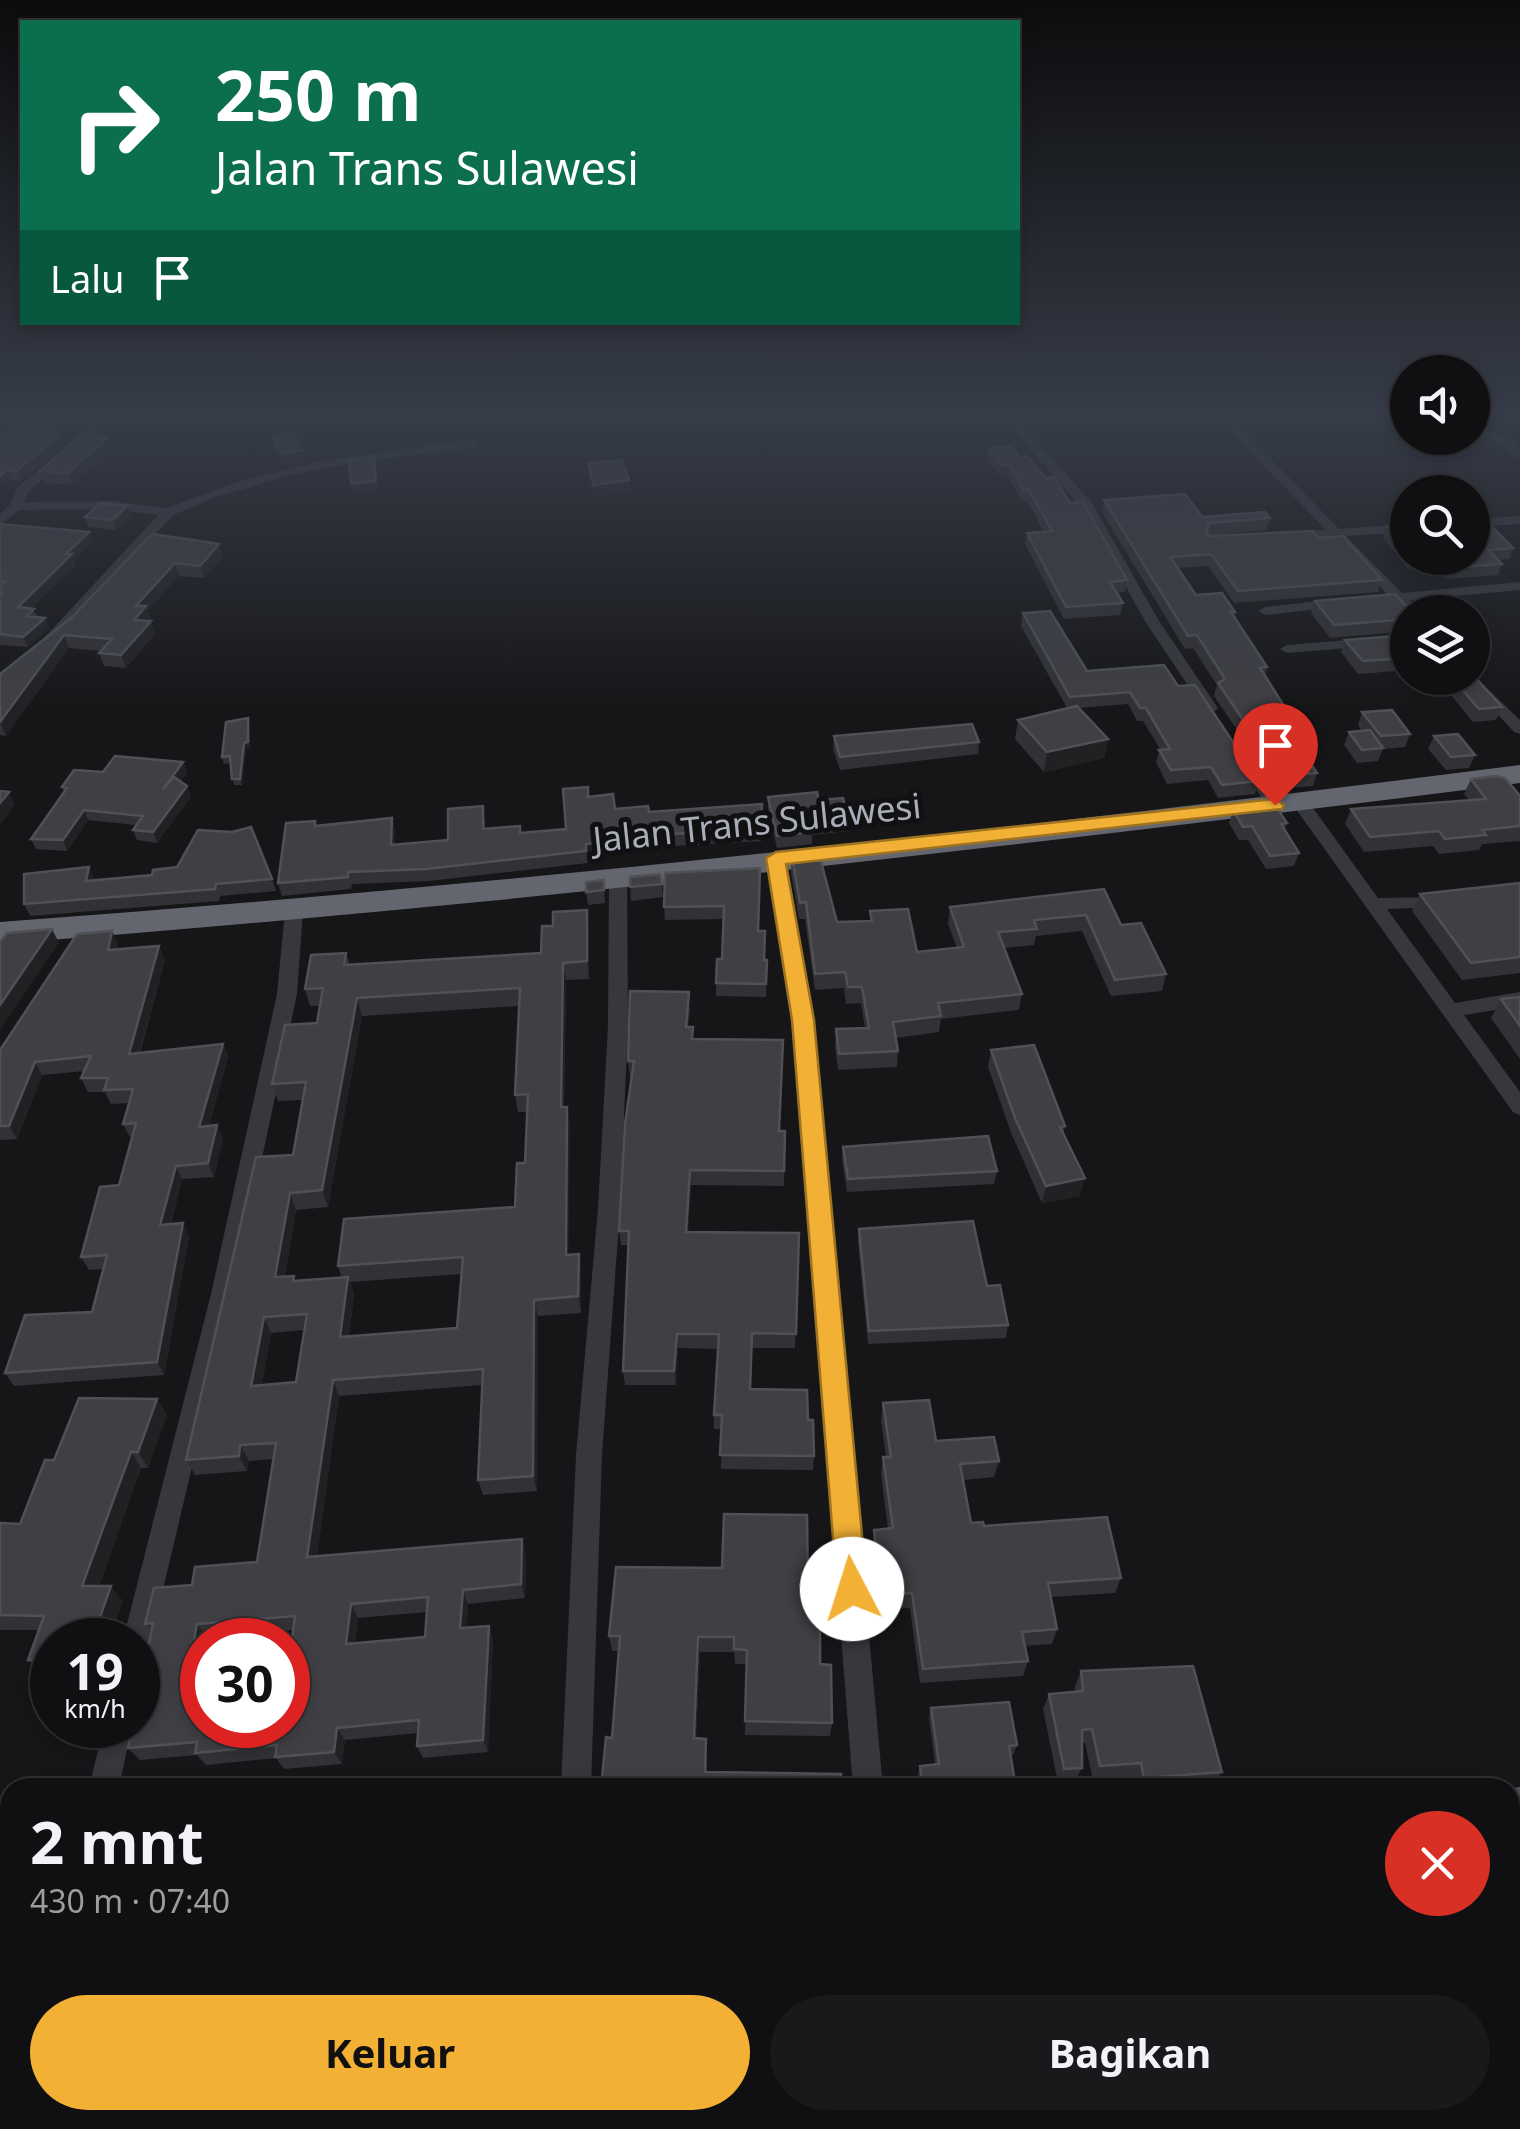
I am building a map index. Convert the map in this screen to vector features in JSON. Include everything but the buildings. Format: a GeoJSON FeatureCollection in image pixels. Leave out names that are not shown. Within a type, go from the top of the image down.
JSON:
{"type":"FeatureCollection","features":[{"type":"Feature","properties":{"kind":"highway","name":"Jalan Trans Sulawesi"},"geometry":{"type":"LineString","coordinates":[[0,933],[76,937],[1520,774]]}},
{"type":"Feature","properties":{"kind":"street"},"geometry":{"type":"LineString","coordinates":[[40,649],[164,516]]}},
{"type":"Feature","properties":{"kind":"street"},"geometry":{"type":"LineString","coordinates":[[1092,516],[1152,621],[1224,728]]}},
{"type":"Feature","properties":{"kind":"street"},"geometry":{"type":"LineString","coordinates":[[1322,516],[1397,595]]}},
{"type":"Feature","properties":{"kind":"street"},"geometry":{"type":"LineString","coordinates":[[1490,523],[1518,522]]}},
{"type":"Feature","properties":{"kind":"street"},"geometry":{"type":"LineString","coordinates":[[1266,538],[1390,529]]}},
{"type":"Feature","properties":{"kind":"street"},"geometry":{"type":"LineString","coordinates":[[1421,595],[1520,586]]}},
{"type":"Feature","properties":{"kind":"street"},"geometry":{"type":"LineString","coordinates":[[1380,599],[1390,598]]}},
{"type":"Feature","properties":{"kind":"street"},"geometry":{"type":"LineString","coordinates":[[1265,611],[1360,601]]}},
{"type":"Feature","properties":{"kind":"street"},"geometry":{"type":"LineString","coordinates":[[1287,648],[1390,640]]}},
{"type":"Feature","properties":{"kind":"street"},"geometry":{"type":"LineString","coordinates":[[1488,695],[1520,729]]}},
{"type":"Feature","properties":{"kind":"street"},"geometry":{"type":"LineString","coordinates":[[1234,744],[1376,904],[1520,1107]]}},
{"type":"Feature","properties":{"kind":"street"},"geometry":{"type":"LineString","coordinates":[[776,858],[803,1020],[867,1778]]}},
{"type":"Feature","properties":{"kind":"street"},"geometry":{"type":"LineString","coordinates":[[576,1778],[589,1455],[609,1209],[618,1024],[618,876]]}},
{"type":"Feature","properties":{"kind":"street"},"geometry":{"type":"LineString","coordinates":[[1376,904],[1466,899]]}},
{"type":"Feature","properties":{"kind":"street"},"geometry":{"type":"LineString","coordinates":[[142,1618],[222,1294],[286,994],[294,911]]}},
{"type":"Feature","properties":{"kind":"street"},"geometry":{"type":"LineString","coordinates":[[1450,1010],[1520,999]]}},
{"type":"Feature","properties":{"kind":"street"},"geometry":{"type":"LineString","coordinates":[[106,1778],[113,1748]]}},
{"type":"Feature","properties":{"kind":"route"},"geometry":{"type":"LineString","coordinates":[[852,1589],[803,1020],[776,858],[1275,805]]}}]}
